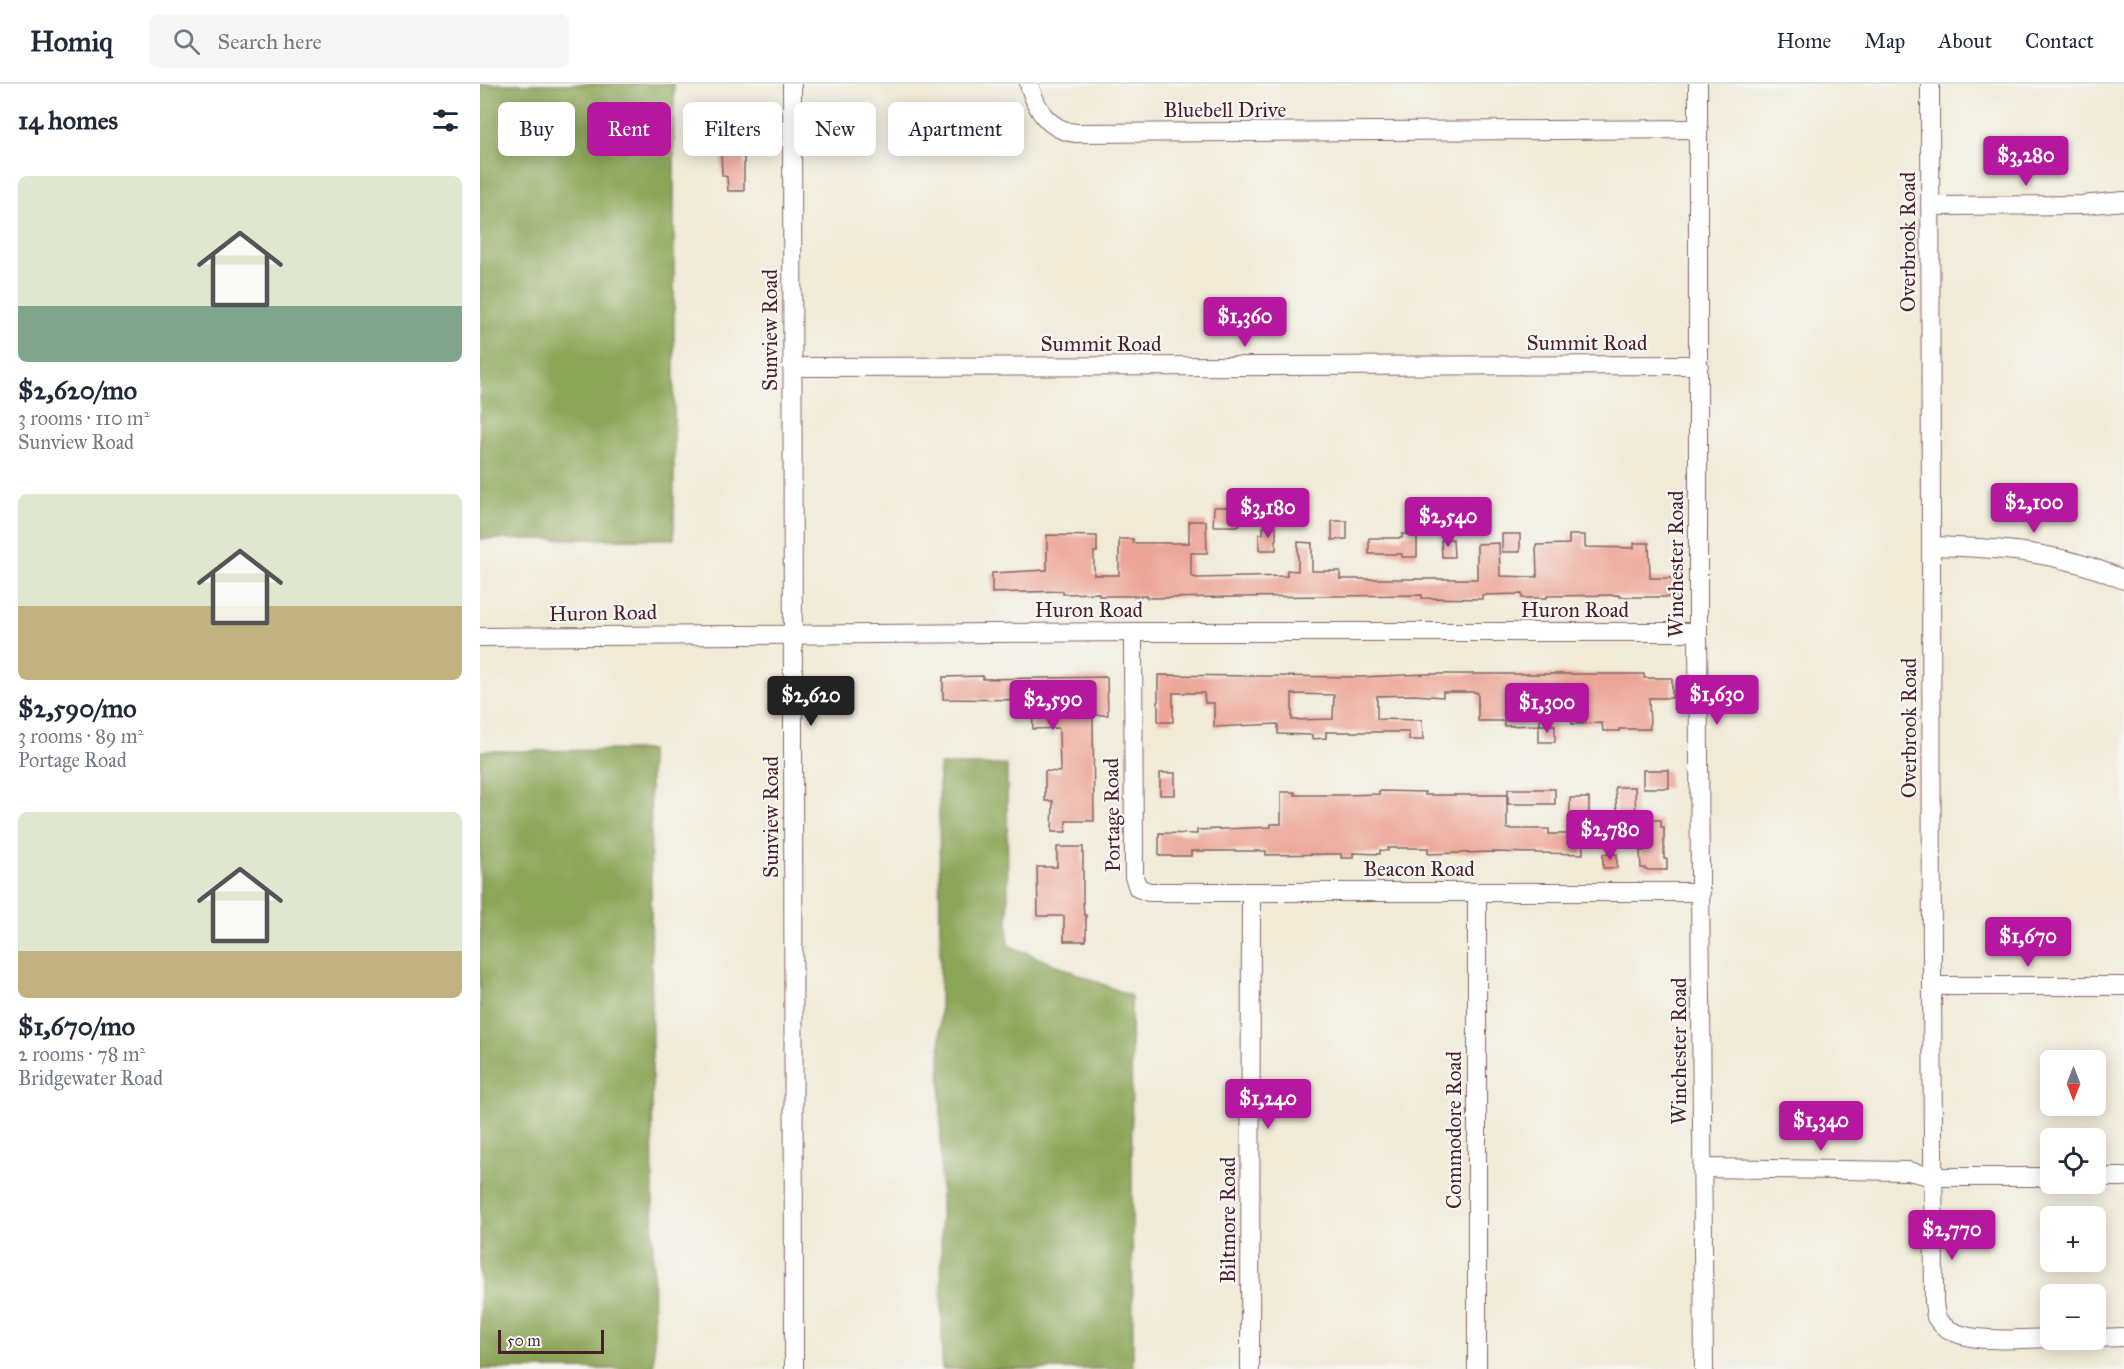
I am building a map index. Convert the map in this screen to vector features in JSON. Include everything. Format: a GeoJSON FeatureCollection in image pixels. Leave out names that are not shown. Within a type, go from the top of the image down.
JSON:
{"type":"FeatureCollection","features":[{"type":"Feature","properties":{"kind":"street","name":"Sunview Road"},"geometry":{"type":"LineString","coordinates":[[792,84],[794,1369]]}},
{"type":"Feature","properties":{"kind":"street","name":"Bluebell Drive"},"geometry":{"type":"LineString","coordinates":[[1029,84],[1033,100],[1053,127],[1064,132],[1076,133],[1699,129]]}},
{"type":"Feature","properties":{"kind":"street","name":"Winchester Road"},"geometry":{"type":"LineString","coordinates":[[1698,84],[1698,632],[1704,1369]]}},
{"type":"Feature","properties":{"kind":"street","name":"Overbrook Road"},"geometry":{"type":"LineString","coordinates":[[1930,84],[1932,986],[1936,1316],[1947,1329],[1964,1336],[2040,1338]]}},
{"type":"Feature","properties":{"kind":"street"},"geometry":{"type":"LineString","coordinates":[[1930,207],[2082,205],[2124,201]]}},
{"type":"Feature","properties":{"kind":"street","name":"Summit Road"},"geometry":{"type":"LineString","coordinates":[[792,367],[1699,365]]}},
{"type":"Feature","properties":{"kind":"street"},"geometry":{"type":"LineString","coordinates":[[1931,546],[1989,547],[2036,552],[2098,568],[2124,580]]}},
{"type":"Feature","properties":{"kind":"street","name":"Huron Road"},"geometry":{"type":"LineString","coordinates":[[480,637],[1133,632],[1698,632]]}},
{"type":"Feature","properties":{"kind":"street","name":"Portage Road"},"geometry":{"type":"LineString","coordinates":[[1133,632],[1134,877],[1138,888]]}},
{"type":"Feature","properties":{"kind":"street","name":"Beacon Road"},"geometry":{"type":"LineString","coordinates":[[1138,888],[1149,892],[1701,892]]}},
{"type":"Feature","properties":{"kind":"street","name":"Biltmore Road"},"geometry":{"type":"LineString","coordinates":[[1250,1369],[1251,892]]}},
{"type":"Feature","properties":{"kind":"street","name":"Commodore Road"},"geometry":{"type":"LineString","coordinates":[[1477,892],[1477,1369]]}},
{"type":"Feature","properties":{"kind":"street"},"geometry":{"type":"LineString","coordinates":[[1932,986],[2124,986]]}},
{"type":"Feature","properties":{"kind":"street"},"geometry":{"type":"LineString","coordinates":[[1702,1168],[1908,1171],[1934,1178],[2040,1178]]}},
{"type":"Feature","properties":{"kind":"street"},"geometry":{"type":"LineString","coordinates":[[2106,1178],[2124,1178]]}},
{"type":"Feature","properties":{"kind":"street"},"geometry":{"type":"LineString","coordinates":[[2106,1338],[2124,1337]]}},
{"type":"Feature","properties":{"kind":"green space"},"geometry":{"type":"Polygon","coordinates":[[[480,84],[674,84],[674,539],[480,539],[480,84]]]}},
{"type":"Feature","properties":{"kind":"green space"},"geometry":{"type":"Polygon","coordinates":[[[650,750],[654,1369],[480,1369],[480,751],[650,750]]]}},
{"type":"Feature","properties":{"kind":"green space"},"geometry":{"type":"Polygon","coordinates":[[[939,765],[1007,765],[1008,945],[1131,996],[1133,1369],[942,1369],[939,765]]]}},
{"type":"Feature","properties":{"kind":"building"},"geometry":{"type":"Polygon","coordinates":[[[721,156],[744,156],[744,191],[728,191],[727,177],[722,175],[721,156]]]}},
{"type":"Feature","properties":{"kind":"building"},"geometry":{"type":"Polygon","coordinates":[[[1214,507],[1240,507],[1239,526],[1213,526],[1214,507]]]}},
{"type":"Feature","properties":{"kind":"building"},"geometry":{"type":"Polygon","coordinates":[[[1189,521],[1206,521],[1207,553],[1191,553],[1191,576],[1197,578],[1287,576],[1287,570],[1298,571],[1298,542],[1312,543],[1312,571],[1340,571],[1340,579],[1477,579],[1477,544],[1499,543],[1500,576],[1537,577],[1536,545],[1569,544],[1569,535],[1585,535],[1585,547],[1634,548],[1634,543],[1649,543],[1650,578],[1677,578],[1677,597],[1619,597],[1619,595],[1522,598],[1522,594],[1482,595],[1482,599],[1422,598],[1422,595],[1147,598],[1147,596],[1099,596],[1099,593],[1063,594],[1063,591],[992,593],[992,573],[1047,570],[1047,535],[1097,536],[1094,575],[1119,575],[1119,539],[1133,539],[1133,543],[1189,543],[1189,521]]]}},
{"type":"Feature","properties":{"kind":"building"},"geometry":{"type":"Polygon","coordinates":[[[1332,521],[1347,521],[1347,539],[1332,540],[1332,521]]]}},
{"type":"Feature","properties":{"kind":"building"},"geometry":{"type":"Polygon","coordinates":[[[1263,527],[1276,527],[1276,550],[1259,550],[1259,534],[1263,534],[1263,527]]]}},
{"type":"Feature","properties":{"kind":"building"},"geometry":{"type":"Polygon","coordinates":[[[1402,534],[1417,534],[1417,557],[1402,557],[1402,554],[1369,554],[1369,538],[1402,538],[1402,534]]]}},
{"type":"Feature","properties":{"kind":"building"},"geometry":{"type":"Polygon","coordinates":[[[1502,534],[1520,534],[1520,552],[1502,552],[1502,534]]]}},
{"type":"Feature","properties":{"kind":"building"},"geometry":{"type":"Polygon","coordinates":[[[1453,539],[1454,557],[1442,557],[1441,540],[1453,539]]]}},
{"type":"Feature","properties":{"kind":"building"},"geometry":{"type":"Polygon","coordinates":[[[1426,674],[1644,674],[1644,678],[1672,678],[1672,698],[1649,698],[1650,729],[1619,729],[1619,731],[1603,731],[1602,723],[1572,724],[1571,692],[1540,693],[1540,725],[1504,726],[1504,721],[1478,721],[1478,693],[1475,692],[1443,692],[1443,697],[1377,696],[1377,719],[1422,720],[1423,740],[1409,740],[1409,732],[1326,732],[1326,738],[1312,739],[1312,735],[1278,734],[1278,724],[1214,727],[1214,703],[1205,703],[1204,693],[1173,693],[1173,722],[1158,722],[1158,675],[1361,677],[1426,674]],[[1292,694],[1292,720],[1333,719],[1334,695],[1292,694]]]}},
{"type":"Feature","properties":{"kind":"building"},"geometry":{"type":"Polygon","coordinates":[[[983,676],[983,679],[1107,677],[1108,715],[1093,715],[1094,821],[1066,821],[1066,832],[1052,832],[1053,801],[1045,801],[1045,771],[1060,772],[1059,730],[1058,728],[1033,729],[1032,700],[943,699],[943,677],[983,676]]]}},
{"type":"Feature","properties":{"kind":"building"},"geometry":{"type":"Polygon","coordinates":[[[1539,725],[1555,725],[1555,742],[1539,742],[1539,725]]]}},
{"type":"Feature","properties":{"kind":"building"},"geometry":{"type":"Polygon","coordinates":[[[1643,770],[1669,770],[1669,788],[1643,788],[1643,770]]]}},
{"type":"Feature","properties":{"kind":"building"},"geometry":{"type":"Polygon","coordinates":[[[1160,773],[1175,773],[1175,795],[1160,795],[1160,773]]]}},
{"type":"Feature","properties":{"kind":"building"},"geometry":{"type":"Polygon","coordinates":[[[1615,787],[1635,787],[1636,825],[1618,825],[1615,787]]]}},
{"type":"Feature","properties":{"kind":"building"},"geometry":{"type":"Polygon","coordinates":[[[1508,789],[1555,789],[1555,804],[1508,804],[1508,789]]]}},
{"type":"Feature","properties":{"kind":"building"},"geometry":{"type":"Polygon","coordinates":[[[1379,791],[1425,792],[1425,795],[1507,795],[1507,829],[1549,829],[1549,834],[1570,834],[1570,798],[1589,798],[1589,814],[1582,814],[1583,854],[1493,852],[1428,854],[1428,848],[1388,848],[1388,851],[1380,850],[1380,854],[1353,853],[1353,858],[1341,858],[1341,854],[1266,855],[1266,851],[1191,851],[1191,856],[1159,856],[1159,833],[1197,834],[1197,830],[1271,827],[1271,824],[1281,824],[1281,792],[1295,792],[1295,795],[1346,795],[1379,794],[1379,791]]]}},
{"type":"Feature","properties":{"kind":"building"},"geometry":{"type":"Polygon","coordinates":[[[1644,820],[1661,820],[1661,827],[1664,827],[1664,859],[1667,859],[1667,870],[1641,868],[1640,851],[1644,851],[1644,820]]]}},
{"type":"Feature","properties":{"kind":"building"},"geometry":{"type":"Polygon","coordinates":[[[1057,847],[1083,847],[1086,941],[1064,941],[1064,916],[1038,916],[1037,867],[1057,867],[1057,847]]]}},
{"type":"Feature","properties":{"kind":"building"},"geometry":{"type":"Polygon","coordinates":[[[1603,854],[1617,854],[1617,868],[1603,868],[1603,854]]]}}]}
